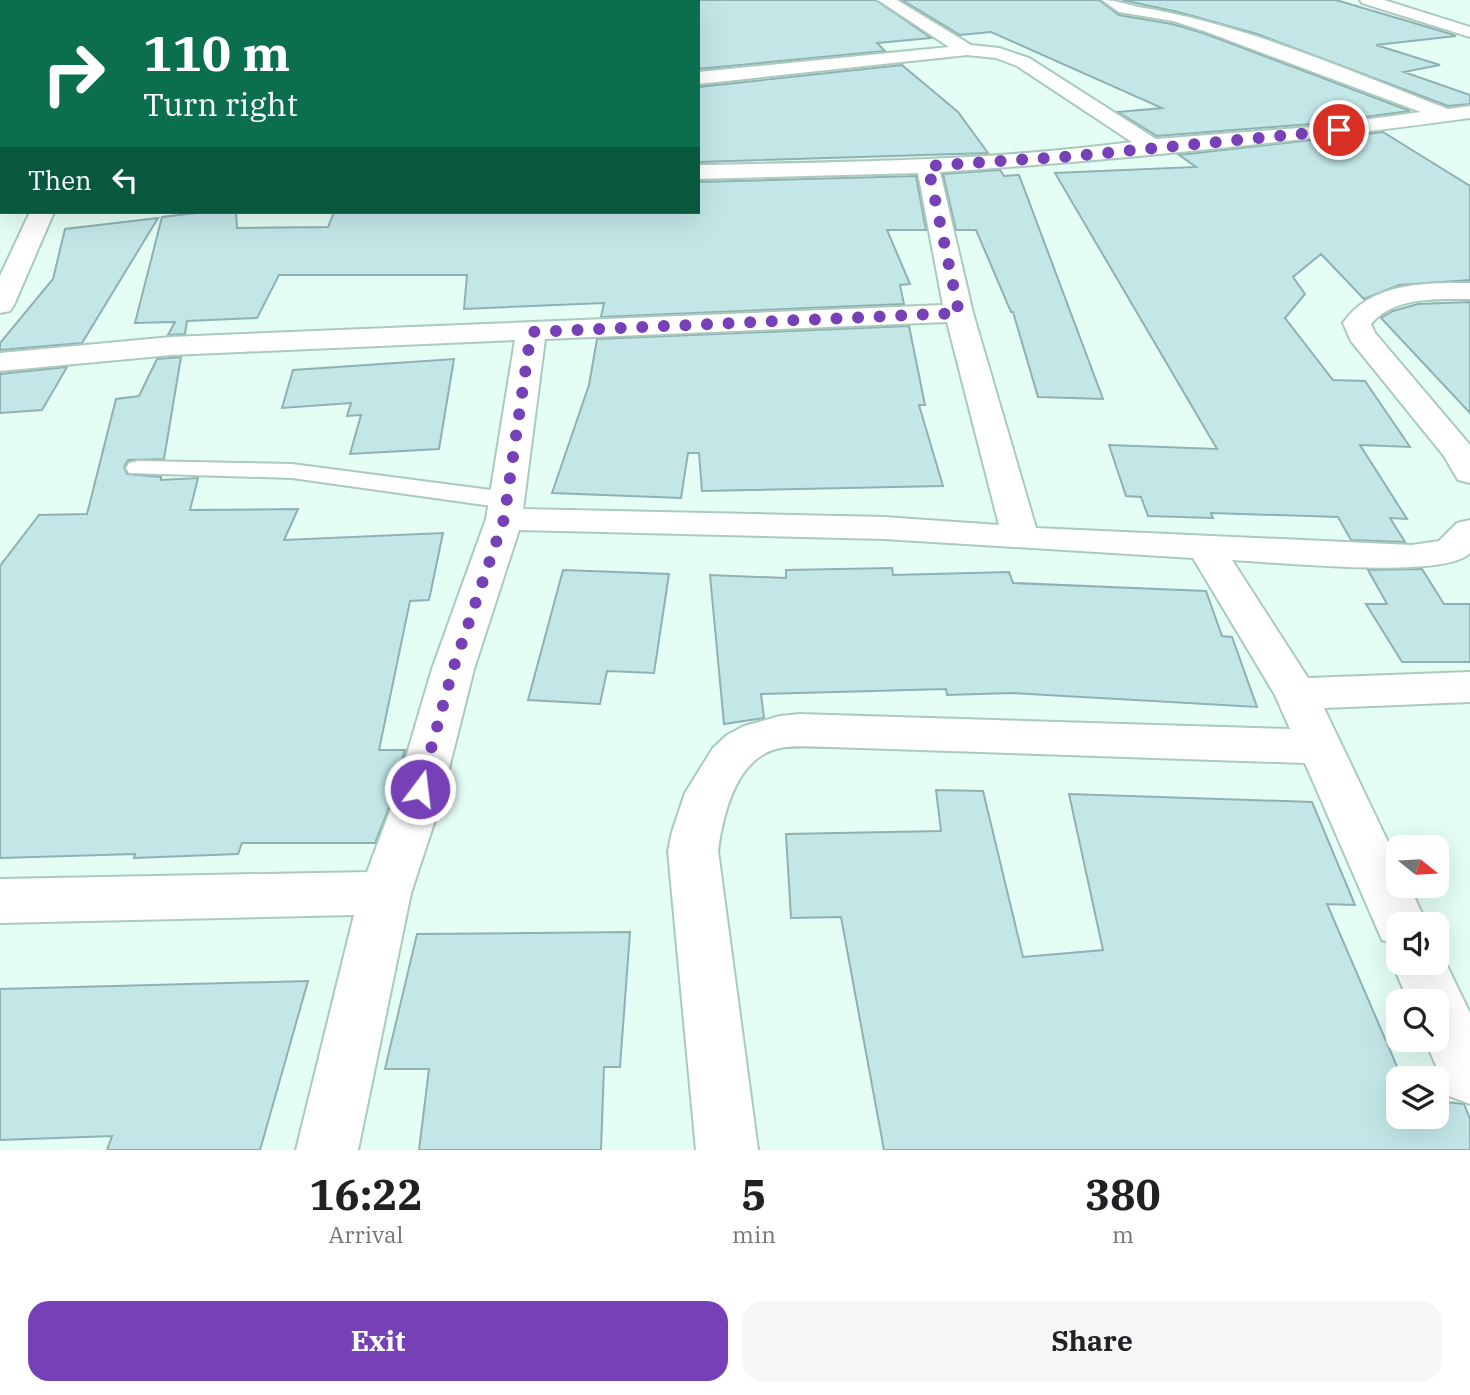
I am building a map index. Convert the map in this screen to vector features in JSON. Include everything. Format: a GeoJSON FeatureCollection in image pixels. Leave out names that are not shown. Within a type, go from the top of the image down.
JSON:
{"type":"FeatureCollection","features":[{"type":"Feature","properties":{"kind":"street"},"geometry":{"type":"LineString","coordinates":[[886,0],[967,50]]}},
{"type":"Feature","properties":{"kind":"street"},"geometry":{"type":"LineString","coordinates":[[1110,0],[1127,8],[1175,17],[1448,116]]}},
{"type":"Feature","properties":{"kind":"street"},"geometry":{"type":"LineString","coordinates":[[1368,0],[1470,32]]}},
{"type":"Feature","properties":{"kind":"street"},"geometry":{"type":"LineString","coordinates":[[700,78],[967,50],[999,53],[1023,62],[1152,146]]}},
{"type":"Feature","properties":{"kind":"street"},"geometry":{"type":"LineString","coordinates":[[700,172],[928,166],[1075,156],[1152,146],[1311,133],[1470,112]]}},
{"type":"Feature","properties":{"kind":"street"},"geometry":{"type":"LineString","coordinates":[[928,166],[959,313],[1021,538]]}},
{"type":"Feature","properties":{"kind":"street"},"geometry":{"type":"LineString","coordinates":[[0,305],[41,214]]}},
{"type":"Feature","properties":{"kind":"street"},"geometry":{"type":"LineString","coordinates":[[1470,291],[1448,291],[1390,300],[1372,307],[1357,323],[1361,335],[1459,453],[1470,473]]}},
{"type":"Feature","properties":{"kind":"street"},"geometry":{"type":"LineString","coordinates":[[0,362],[171,346],[959,313]]}},
{"type":"Feature","properties":{"kind":"street"},"geometry":{"type":"LineString","coordinates":[[327,1150],[385,894],[415,808],[453,669],[505,509],[531,332]]}},
{"type":"Feature","properties":{"kind":"street"},"geometry":{"type":"LineString","coordinates":[[505,509],[1412,557],[1451,551],[1470,531]]}},
{"type":"Feature","properties":{"kind":"street"},"geometry":{"type":"LineString","coordinates":[[1205,547],[1296,694],[1396,912]]}},
{"type":"Feature","properties":{"kind":"street"},"geometry":{"type":"LineString","coordinates":[[1296,694],[1470,687]]}},
{"type":"Feature","properties":{"kind":"street"},"geometry":{"type":"LineString","coordinates":[[727,1150],[693,851],[696,825],[704,797],[729,760],[750,742],[779,732],[830,731],[1321,747]]}},
{"type":"Feature","properties":{"kind":"street"},"geometry":{"type":"LineString","coordinates":[[0,901],[385,894]]}},
{"type":"Feature","properties":{"kind":"street"},"geometry":{"type":"LineString","coordinates":[[1449,1030],[1470,1076]]}},
{"type":"Feature","properties":{"kind":"lane"},"geometry":{"type":"LineString","coordinates":[[138,468],[292,471],[505,509]]}},
{"type":"Feature","properties":{"kind":"building"},"geometry":{"type":"Polygon","coordinates":[[[700,0],[876,0],[931,38],[877,43],[885,51],[700,69],[700,0]]]}},
{"type":"Feature","properties":{"kind":"building"},"geometry":{"type":"Polygon","coordinates":[[[902,0],[1099,0],[1119,15],[1172,24],[1203,33],[1410,111],[1311,124],[1157,136],[1118,112],[1162,108],[991,32],[960,35],[902,0]]]}},
{"type":"Feature","properties":{"kind":"building"},"geometry":{"type":"Polygon","coordinates":[[[1122,0],[1336,0],[1451,34],[1456,36],[1376,45],[1440,65],[1404,72],[1470,95],[1470,104],[1448,106],[1257,34],[1122,0]]]}},
{"type":"Feature","properties":{"kind":"building"},"geometry":{"type":"Polygon","coordinates":[[[902,65],[958,112],[988,153],[700,162],[700,87],[902,65]]]}},
{"type":"Feature","properties":{"kind":"building"},"geometry":{"type":"Polygon","coordinates":[[[1383,132],[1470,186],[1470,280],[1399,285],[1364,299],[1321,254],[1293,277],[1305,294],[1285,318],[1333,380],[1365,381],[1410,447],[1360,445],[1407,519],[1390,518],[1405,542],[1351,540],[1338,517],[1211,513],[1213,518],[1148,516],[1141,497],[1126,496],[1109,445],[1217,449],[1055,173],[1196,167],[1179,155],[1383,132]]]}},
{"type":"Feature","properties":{"kind":"building"},"geometry":{"type":"Polygon","coordinates":[[[1000,170],[1004,176],[1019,175],[1103,399],[1038,397],[1013,312],[976,230],[956,230],[943,174],[1000,170]]]}},
{"type":"Feature","properties":{"kind":"building"},"geometry":{"type":"Polygon","coordinates":[[[916,176],[926,230],[887,230],[910,284],[900,285],[904,304],[601,317],[604,303],[464,309],[467,275],[279,275],[257,318],[187,321],[185,334],[168,335],[175,322],[135,323],[162,217],[236,214],[237,228],[328,227],[333,214],[700,214],[700,182],[916,176]]]}},
{"type":"Feature","properties":{"kind":"building"},"geometry":{"type":"Polygon","coordinates":[[[158,218],[82,343],[0,350],[0,343],[53,279],[65,229],[158,218]]]}},
{"type":"Feature","properties":{"kind":"building"},"geometry":{"type":"Polygon","coordinates":[[[1470,302],[1470,413],[1381,318],[1393,311],[1418,304],[1470,302]]]}},
{"type":"Feature","properties":{"kind":"building"},"geometry":{"type":"Polygon","coordinates":[[[909,326],[925,405],[919,405],[943,486],[702,491],[699,453],[688,453],[681,498],[552,493],[589,385],[597,339],[909,326]]]}},
{"type":"Feature","properties":{"kind":"building"},"geometry":{"type":"Polygon","coordinates":[[[181,357],[164,459],[128,460],[124,467],[127,474],[161,477],[161,480],[198,478],[190,510],[298,509],[284,540],[443,533],[429,600],[410,601],[379,750],[405,750],[389,807],[375,843],[242,843],[238,854],[134,858],[135,854],[0,858],[0,566],[39,515],[87,514],[116,399],[139,396],[157,359],[181,357]]]}},
{"type":"Feature","properties":{"kind":"building"},"geometry":{"type":"Polygon","coordinates":[[[454,359],[439,449],[350,454],[361,415],[347,416],[351,403],[282,408],[293,370],[454,359]]]}},
{"type":"Feature","properties":{"kind":"building"},"geometry":{"type":"Polygon","coordinates":[[[67,367],[42,410],[0,413],[0,374],[67,367]]]}},
{"type":"Feature","properties":{"kind":"building"},"geometry":{"type":"Polygon","coordinates":[[[892,568],[893,575],[1009,572],[1013,583],[1206,591],[1222,636],[1232,637],[1257,707],[1011,693],[947,695],[946,689],[761,694],[764,718],[724,724],[710,575],[786,578],[786,570],[892,568]]]}},
{"type":"Feature","properties":{"kind":"building"},"geometry":{"type":"Polygon","coordinates":[[[1422,569],[1444,604],[1470,604],[1470,662],[1402,662],[1366,604],[1387,604],[1368,570],[1422,569]]]}},
{"type":"Feature","properties":{"kind":"building"},"geometry":{"type":"Polygon","coordinates":[[[563,570],[669,574],[654,673],[607,671],[600,704],[528,700],[563,570]]]}},
{"type":"Feature","properties":{"kind":"building"},"geometry":{"type":"Polygon","coordinates":[[[936,790],[983,791],[1023,957],[1103,950],[1069,794],[1312,802],[1355,905],[1327,904],[1386,1041],[1386,1052],[1391,1052],[1397,1066],[1386,1066],[1386,1129],[1449,1129],[1449,1102],[1464,1104],[1470,1119],[1470,1150],[884,1150],[841,917],[791,918],[786,834],[941,831],[936,790]]]}},
{"type":"Feature","properties":{"kind":"building"},"geometry":{"type":"Polygon","coordinates":[[[630,932],[620,1067],[604,1067],[601,1150],[419,1150],[429,1069],[385,1069],[417,934],[630,932]]]}},
{"type":"Feature","properties":{"kind":"building"},"geometry":{"type":"Polygon","coordinates":[[[308,981],[260,1150],[107,1150],[112,1136],[0,1140],[0,989],[308,981]]]}},
{"type":"Feature","properties":{"kind":"route"},"geometry":{"type":"LineString","coordinates":[[420,789],[453,669],[504,519],[531,332],[959,313],[928,166],[1075,156],[1152,146],[1339,130]]}}]}
